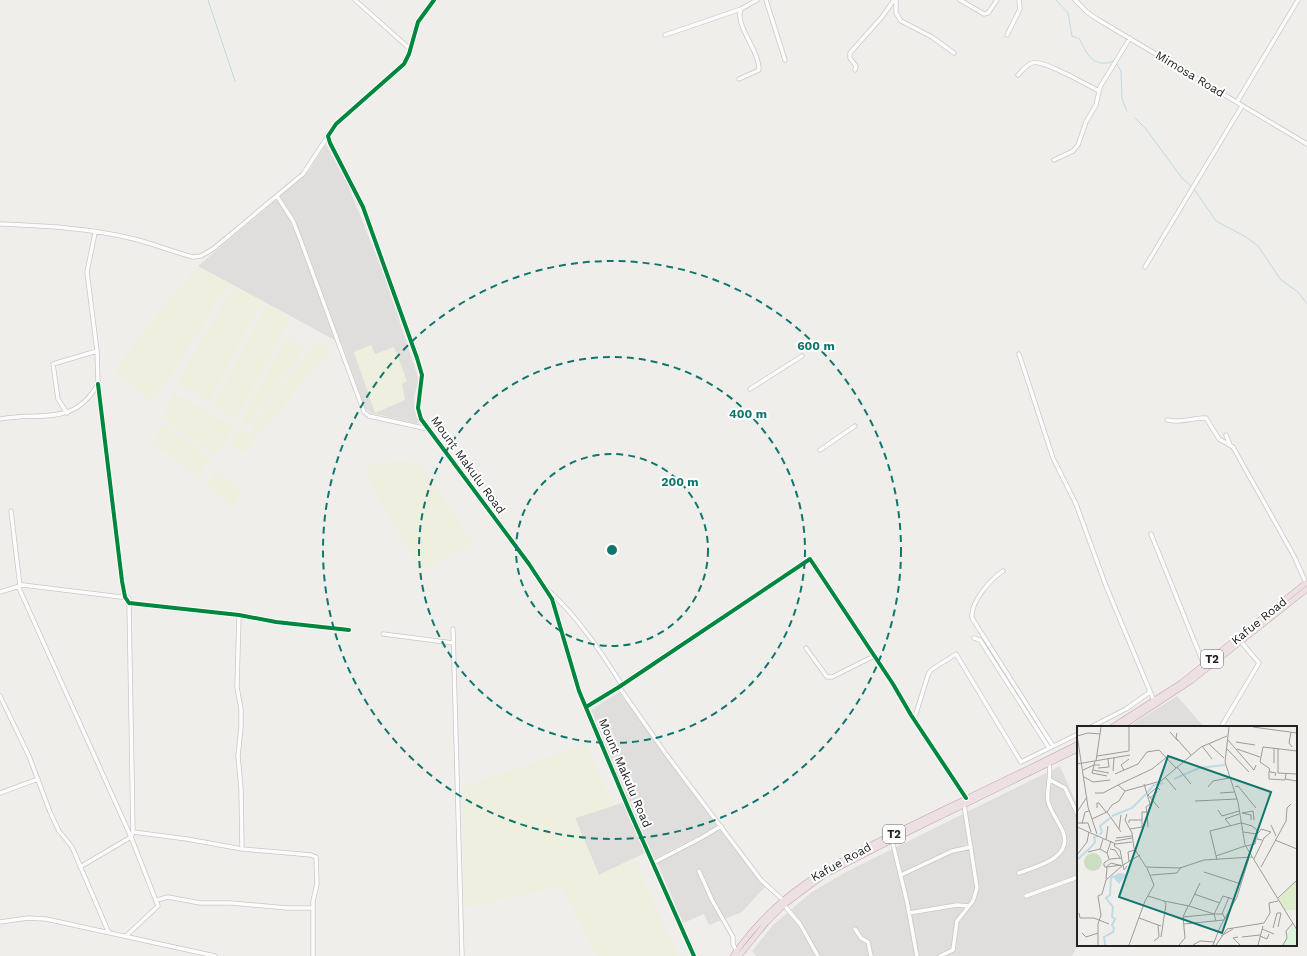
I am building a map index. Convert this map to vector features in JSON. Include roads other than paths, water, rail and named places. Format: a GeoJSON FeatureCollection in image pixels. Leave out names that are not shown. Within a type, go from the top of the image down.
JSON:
{"type":"FeatureCollection","features":[{"type":"Feature","properties":{"kind":"highway","name":"Kafue Road"},"geometry":{"type":"LineString","coordinates":[[1114,726],[1154,701],[1204,665],[1307,582]]}},
{"type":"Feature","properties":{"kind":"highway","name":"Kafue Road"},"geometry":{"type":"LineString","coordinates":[[1123,726],[1191,681],[1307,589]]}},
{"type":"Feature","properties":{"kind":"highway","name":"Kafue Road"},"geometry":{"type":"LineString","coordinates":[[739,956],[784,902],[809,879],[832,865],[1077,744]]}},
{"type":"Feature","properties":{"kind":"highway","name":"Kafue Road"},"geometry":{"type":"LineString","coordinates":[[733,956],[736,950],[764,917],[824,876],[892,840],[1077,750]]}},
{"type":"Feature","properties":{"kind":"street"},"geometry":{"type":"LineString","coordinates":[[355,0],[410,49]]}},
{"type":"Feature","properties":{"kind":"street"},"geometry":{"type":"LineString","coordinates":[[0,224],[43,226],[96,233],[133,239],[193,257],[201,256],[213,249],[303,174],[336,124],[404,64],[418,22],[434,0]]}},
{"type":"Feature","properties":{"kind":"street"},"geometry":{"type":"LineString","coordinates":[[665,35],[741,9],[757,0]]}},
{"type":"Feature","properties":{"kind":"street"},"geometry":{"type":"LineString","coordinates":[[766,0],[785,60]]}},
{"type":"Feature","properties":{"kind":"street"},"geometry":{"type":"LineString","coordinates":[[895,0],[896,13],[901,21],[932,38],[954,53]]}},
{"type":"Feature","properties":{"kind":"street"},"geometry":{"type":"LineString","coordinates":[[855,70],[856,66],[850,58],[850,53],[895,0]]}},
{"type":"Feature","properties":{"kind":"street"},"geometry":{"type":"LineString","coordinates":[[960,0],[984,14],[988,13],[997,0]]}},
{"type":"Feature","properties":{"kind":"street"},"geometry":{"type":"LineString","coordinates":[[1006,36],[1020,9],[1019,0]]}},
{"type":"Feature","properties":{"kind":"street","name":"Mimosa Road"},"geometry":{"type":"LineString","coordinates":[[1075,0],[1087,12],[1307,144]]}},
{"type":"Feature","properties":{"kind":"street"},"geometry":{"type":"LineString","coordinates":[[1237,102],[1298,0]]}},
{"type":"Feature","properties":{"kind":"street"},"geometry":{"type":"LineString","coordinates":[[739,79],[759,70],[751,43],[740,24],[738,16],[741,9]]}},
{"type":"Feature","properties":{"kind":"street"},"geometry":{"type":"LineString","coordinates":[[1054,160],[1073,151],[1078,145],[1086,122],[1097,102],[1099,91],[1130,38]]}},
{"type":"Feature","properties":{"kind":"street"},"geometry":{"type":"LineString","coordinates":[[1018,75],[1028,65],[1038,62],[1056,69],[1099,91]]}},
{"type":"Feature","properties":{"kind":"street"},"geometry":{"type":"LineString","coordinates":[[1145,267],[1242,106]]}},
{"type":"Feature","properties":{"kind":"street","name":"Mount Makulu Road"},"geometry":{"type":"LineString","coordinates":[[328,136],[330,143],[363,207],[417,358],[422,380],[418,408],[421,419],[545,586],[555,607],[568,657],[586,707],[694,956]]}},
{"type":"Feature","properties":{"kind":"street"},"geometry":{"type":"LineString","coordinates":[[277,196],[293,221],[364,412],[369,416],[428,429]]}},
{"type":"Feature","properties":{"kind":"street"},"geometry":{"type":"LineString","coordinates":[[80,867],[131,837],[133,832],[129,603],[127,598],[98,384],[97,351],[87,272],[96,233]]}},
{"type":"Feature","properties":{"kind":"street"},"geometry":{"type":"LineString","coordinates":[[67,413],[58,399],[53,364],[97,351]]}},
{"type":"Feature","properties":{"kind":"street"},"geometry":{"type":"LineString","coordinates":[[1019,354],[1053,458],[1076,504],[1106,586],[1154,701]]}},
{"type":"Feature","properties":{"kind":"street"},"geometry":{"type":"LineString","coordinates":[[750,390],[802,356]]}},
{"type":"Feature","properties":{"kind":"street"},"geometry":{"type":"LineString","coordinates":[[0,419],[33,418],[67,413],[78,408],[98,384]]}},
{"type":"Feature","properties":{"kind":"street"},"geometry":{"type":"LineString","coordinates":[[1167,420],[1188,422],[1198,418],[1206,418],[1219,439],[1234,449],[1307,582]]}},
{"type":"Feature","properties":{"kind":"street"},"geometry":{"type":"LineString","coordinates":[[820,450],[855,426]]}},
{"type":"Feature","properties":{"kind":"street"},"geometry":{"type":"LineString","coordinates":[[1226,435],[1230,445]]}},
{"type":"Feature","properties":{"kind":"street"},"geometry":{"type":"LineString","coordinates":[[11,510],[19,586],[131,837],[157,900],[158,906],[156,909],[126,936]]}},
{"type":"Feature","properties":{"kind":"street"},"geometry":{"type":"LineString","coordinates":[[1151,534],[1204,665]]}},
{"type":"Feature","properties":{"kind":"street"},"geometry":{"type":"LineString","coordinates":[[586,707],[620,686],[809,559],[814,562],[914,720],[966,798]]}},
{"type":"Feature","properties":{"kind":"street"},"geometry":{"type":"LineString","coordinates":[[1003,571],[989,581],[976,603],[972,612],[972,618],[1056,755]]}},
{"type":"Feature","properties":{"kind":"street"},"geometry":{"type":"LineString","coordinates":[[0,592],[19,586],[127,598]]}},
{"type":"Feature","properties":{"kind":"street"},"geometry":{"type":"LineString","coordinates":[[545,586],[573,616],[666,754],[761,880],[784,902],[800,924],[818,956]]}},
{"type":"Feature","properties":{"kind":"street"},"geometry":{"type":"LineString","coordinates":[[129,603],[239,615],[276,622],[349,630]]}},
{"type":"Feature","properties":{"kind":"street"},"geometry":{"type":"LineString","coordinates":[[239,615],[238,688],[240,727],[238,756],[241,788],[242,849]]}},
{"type":"Feature","properties":{"kind":"street"},"geometry":{"type":"LineString","coordinates":[[453,629],[462,956]]}},
{"type":"Feature","properties":{"kind":"street"},"geometry":{"type":"LineString","coordinates":[[383,634],[453,643]]}},
{"type":"Feature","properties":{"kind":"street"},"geometry":{"type":"LineString","coordinates":[[974,638],[980,640],[1051,747]]}},
{"type":"Feature","properties":{"kind":"street"},"geometry":{"type":"LineString","coordinates":[[1221,726],[1260,663],[1241,642]]}},
{"type":"Feature","properties":{"kind":"street"},"geometry":{"type":"LineString","coordinates":[[806,648],[827,677],[832,677],[874,656]]}},
{"type":"Feature","properties":{"kind":"street"},"geometry":{"type":"LineString","coordinates":[[914,720],[928,675],[931,670],[956,654],[1021,762],[1077,734]]}},
{"type":"Feature","properties":{"kind":"street"},"geometry":{"type":"LineString","coordinates":[[1098,725],[1126,709],[1150,692]]}},
{"type":"Feature","properties":{"kind":"street"},"geometry":{"type":"LineString","coordinates":[[0,696],[27,751],[54,821],[72,847],[108,931]]}},
{"type":"Feature","properties":{"kind":"street"},"geometry":{"type":"LineString","coordinates":[[1019,873],[1059,856],[1062,852],[1064,836],[1048,800],[1051,772],[1049,764]]}},
{"type":"Feature","properties":{"kind":"street"},"geometry":{"type":"LineString","coordinates":[[0,793],[38,779]]}},
{"type":"Feature","properties":{"kind":"street"},"geometry":{"type":"LineString","coordinates":[[1050,780],[1065,788],[1077,813]]}},
{"type":"Feature","properties":{"kind":"street"},"geometry":{"type":"LineString","coordinates":[[952,956],[957,921],[961,914],[969,906],[977,888],[964,805]]}},
{"type":"Feature","properties":{"kind":"street"},"geometry":{"type":"LineString","coordinates":[[653,863],[721,826]]}},
{"type":"Feature","properties":{"kind":"street"},"geometry":{"type":"LineString","coordinates":[[133,832],[187,839],[242,849],[311,855],[316,857],[317,884],[312,908],[313,956]]}},
{"type":"Feature","properties":{"kind":"street"},"geometry":{"type":"LineString","coordinates":[[892,840],[901,875],[917,956]]}},
{"type":"Feature","properties":{"kind":"street"},"geometry":{"type":"LineString","coordinates":[[901,875],[952,851],[970,847]]}},
{"type":"Feature","properties":{"kind":"street"},"geometry":{"type":"LineString","coordinates":[[699,871],[712,900],[733,937],[733,944],[736,950]]}},
{"type":"Feature","properties":{"kind":"street"},"geometry":{"type":"LineString","coordinates":[[1026,896],[1077,877]]}},
{"type":"Feature","properties":{"kind":"street"},"geometry":{"type":"LineString","coordinates":[[157,900],[168,897],[200,903],[231,903],[287,908],[312,908]]}},
{"type":"Feature","properties":{"kind":"street"},"geometry":{"type":"LineString","coordinates":[[909,913],[957,905],[969,906]]}},
{"type":"Feature","properties":{"kind":"street"},"geometry":{"type":"LineString","coordinates":[[0,922],[40,918],[108,931],[215,956]]}},
{"type":"Feature","properties":{"kind":"street"},"geometry":{"type":"LineString","coordinates":[[855,930],[861,938],[868,942],[871,956]]}},
{"type":"Feature","properties":{"kind":"street"},"geometry":{"type":"LineString","coordinates":[[940,956],[952,950]]}},
{"type":"Feature","properties":{"kind":"waterway"},"geometry":{"type":"LineString","coordinates":[[208,0],[235,81]]}},
{"type":"Feature","properties":{"kind":"waterway"},"geometry":{"type":"LineString","coordinates":[[1056,0],[1068,13],[1072,36],[1077,38]]}},
{"type":"Feature","properties":{"kind":"waterway"},"geometry":{"type":"LineString","coordinates":[[1079,38],[1088,54],[1096,61],[1101,63],[1114,61]]}},
{"type":"Feature","properties":{"kind":"waterway"},"geometry":{"type":"LineString","coordinates":[[1116,63],[1121,71],[1122,99],[1127,111]]}},
{"type":"Feature","properties":{"kind":"waterway"},"geometry":{"type":"LineString","coordinates":[[1135,118],[1146,129],[1182,178],[1192,187]]}},
{"type":"Feature","properties":{"kind":"waterway"},"geometry":{"type":"LineString","coordinates":[[1194,189],[1216,221],[1246,237],[1258,246],[1281,280],[1298,292],[1307,304]]}}]}
